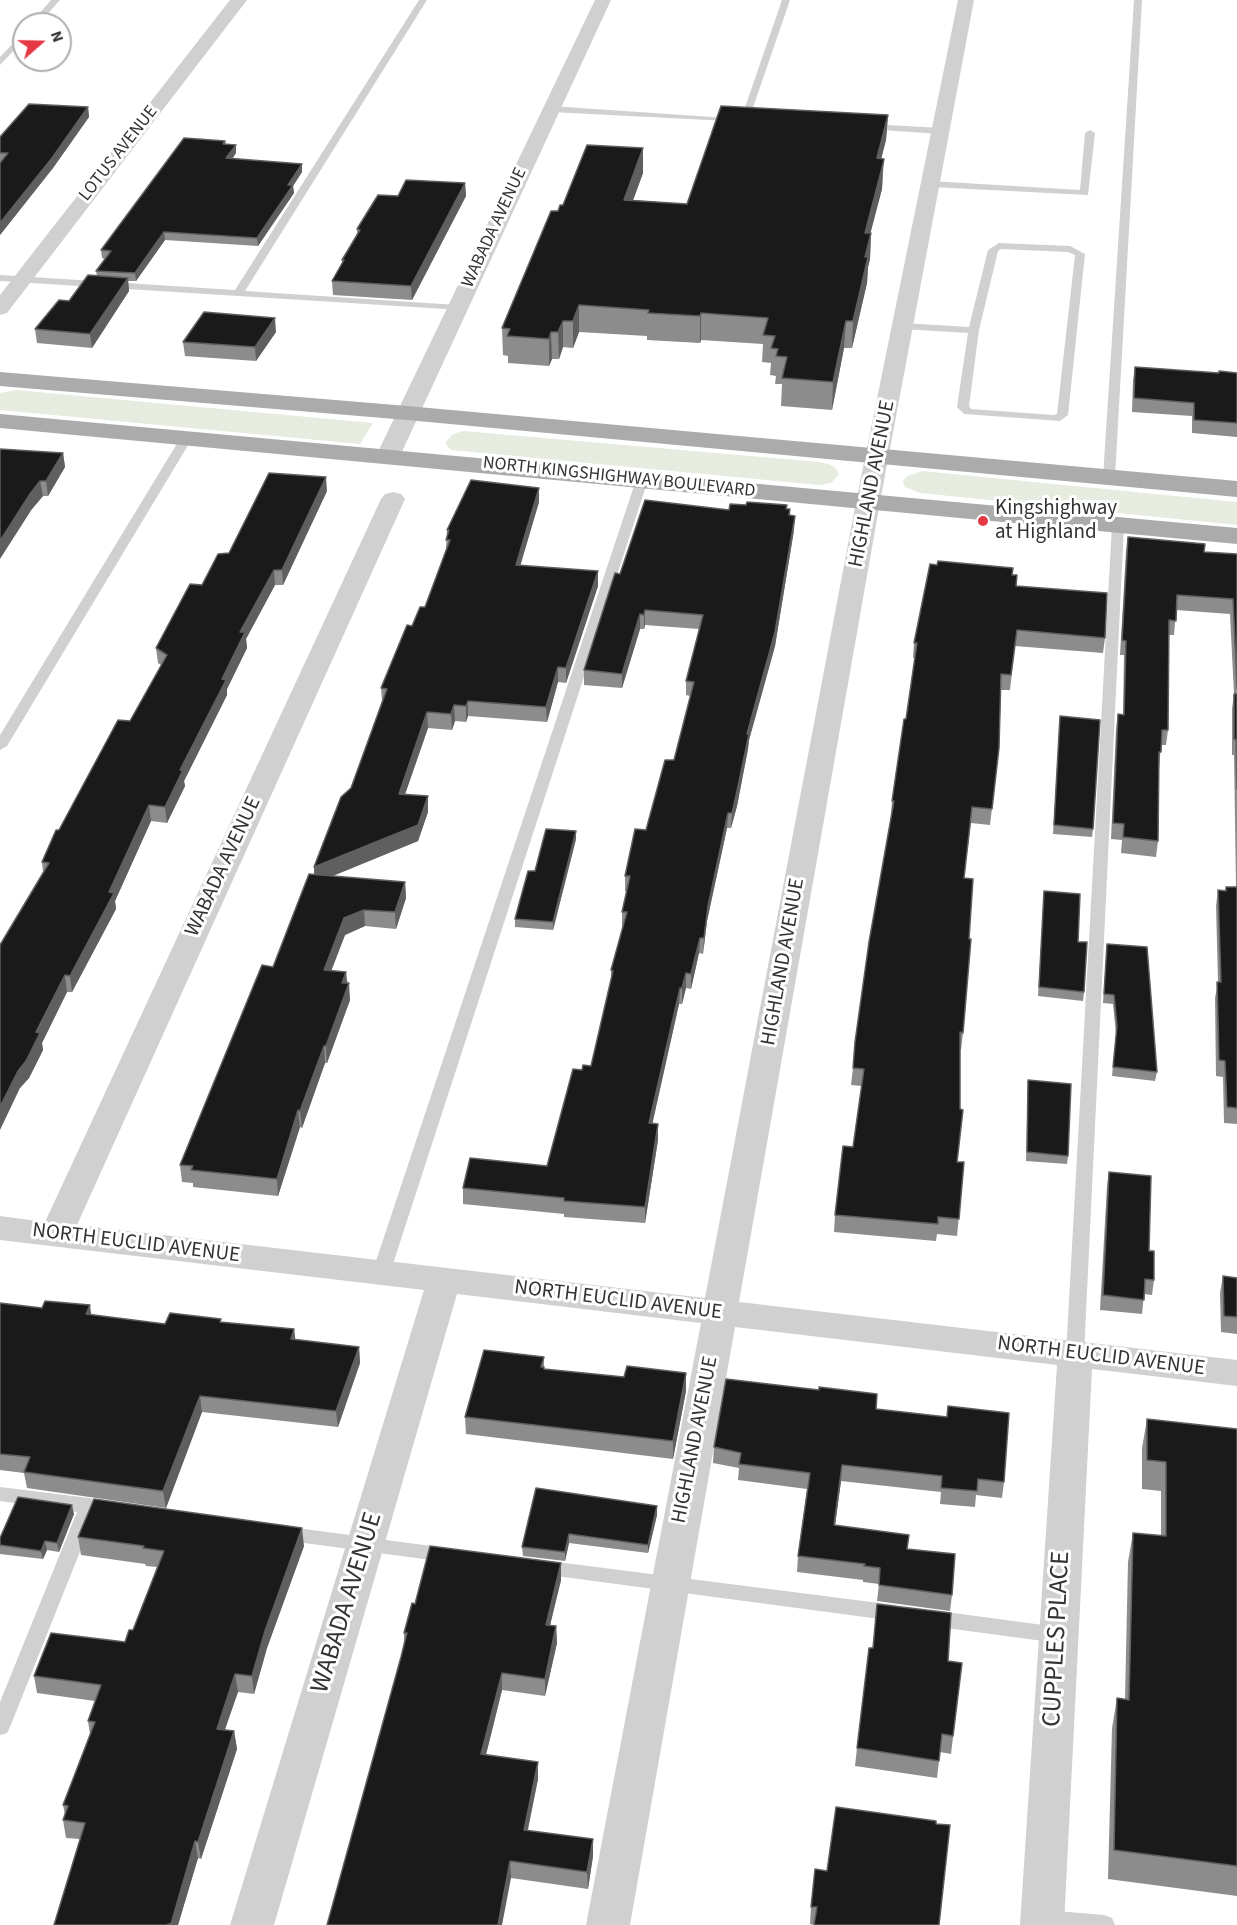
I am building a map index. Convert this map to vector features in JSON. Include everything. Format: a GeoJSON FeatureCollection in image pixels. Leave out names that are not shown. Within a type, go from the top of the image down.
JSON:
{"type":"FeatureCollection","features":[{"type":"Feature","properties":{"kind":"main road"},"geometry":{"type":"LineString","coordinates":[[0,379],[407,413],[1237,489]]}},
{"type":"Feature","properties":{"kind":"main road","name":"NORTH KINGSHIGHWAY BOULEVARD"},"geometry":{"type":"LineString","coordinates":[[0,421],[1237,536]]}},
{"type":"Feature","properties":{"kind":"street","name":"LOTUS AVENUE"},"geometry":{"type":"LineString","coordinates":[[0,309],[239,0]]}},
{"type":"Feature","properties":{"kind":"street","name":"WABADA AVENUE"},"geometry":{"type":"LineString","coordinates":[[388,456],[603,0]]}},
{"type":"Feature","properties":{"kind":"street","name":"HIGHLAND AVENUE"},"geometry":{"type":"LineString","coordinates":[[608,1925],[868,502],[966,0]]}},
{"type":"Feature","properties":{"kind":"street","name":"WABADA AVENUE"},"geometry":{"type":"LineString","coordinates":[[56,1235],[393,499]]}},
{"type":"Feature","properties":{"kind":"street","name":"NORTH EUCLID AVENUE"},"geometry":{"type":"LineString","coordinates":[[0,1228],[1237,1373]]}},
{"type":"Feature","properties":{"kind":"street","name":"WABADA AVENUE"},"geometry":{"type":"LineString","coordinates":[[252,1925],[444,1280]]}},
{"type":"Feature","properties":{"kind":"street","name":"CUPPLES PLACE"},"geometry":{"type":"LineString","coordinates":[[1043,1922],[1075,1354]]}},
{"type":"Feature","properties":{"kind":"lane"},"geometry":{"type":"LineString","coordinates":[[45,12],[56,0]]}},
{"type":"Feature","properties":{"kind":"lane"},"geometry":{"type":"LineString","coordinates":[[238,294],[423,0]]}},
{"type":"Feature","properties":{"kind":"lane"},"geometry":{"type":"LineString","coordinates":[[745,120],[786,0]]}},
{"type":"Feature","properties":{"kind":"lane"},"geometry":{"type":"LineString","coordinates":[[1108,477],[1137,0]]}},
{"type":"Feature","properties":{"kind":"lane"},"geometry":{"type":"LineString","coordinates":[[0,62],[12,48]]}},
{"type":"Feature","properties":{"kind":"lane"},"geometry":{"type":"LineString","coordinates":[[551,109],[756,121]]}},
{"type":"Feature","properties":{"kind":"lane"},"geometry":{"type":"LineString","coordinates":[[861,127],[941,131]]}},
{"type":"Feature","properties":{"kind":"lane"},"geometry":{"type":"LineString","coordinates":[[931,184],[1085,194],[1090,133]]}},
{"type":"Feature","properties":{"kind":"lane"},"geometry":{"type":"LineString","coordinates":[[999,246],[1070,249],[1080,254],[1062,415],[1056,418],[968,412],[963,406],[974,330],[993,250],[999,246]]}},
{"type":"Feature","properties":{"kind":"lane"},"geometry":{"type":"LineString","coordinates":[[0,278],[457,308]]}},
{"type":"Feature","properties":{"kind":"lane"},"geometry":{"type":"LineString","coordinates":[[903,326],[974,330]]}},
{"type":"Feature","properties":{"kind":"lane"},"geometry":{"type":"LineString","coordinates":[[0,746],[187,437]]}},
{"type":"Feature","properties":{"kind":"lane"},"geometry":{"type":"LineString","coordinates":[[381,1273],[642,480]]}},
{"type":"Feature","properties":{"kind":"lane"},"geometry":{"type":"LineString","coordinates":[[1075,1354],[1118,525]]}},
{"type":"Feature","properties":{"kind":"lane"},"geometry":{"type":"LineString","coordinates":[[0,1494],[123,1510]]}},
{"type":"Feature","properties":{"kind":"lane"},"geometry":{"type":"LineString","coordinates":[[0,1727],[89,1506]]}},
{"type":"Feature","properties":{"kind":"lane"},"geometry":{"type":"LineString","coordinates":[[262,1530],[465,1558]]}},
{"type":"Feature","properties":{"kind":"lane"},"geometry":{"type":"LineString","coordinates":[[520,1565],[1058,1635]]}},
{"type":"Feature","properties":{"kind":"lane"},"geometry":{"type":"LineString","coordinates":[[1043,1922],[1104,1925]]}},
{"type":"Feature","properties":{"kind":"shaded area"},"geometry":{"type":"Polygon","coordinates":[[[16,390],[373,423],[360,444],[0,410],[0,393],[16,390]]]}},
{"type":"Feature","properties":{"kind":"shaded area"},"geometry":{"type":"Polygon","coordinates":[[[463,431],[819,462],[834,467],[839,474],[831,483],[819,485],[451,450],[445,443],[453,434],[463,431]]]}},
{"type":"Feature","properties":{"kind":"shaded area"},"geometry":{"type":"Polygon","coordinates":[[[922,471],[1237,502],[1237,525],[920,493],[905,487],[903,481],[907,476],[922,471]]]}},
{"type":"Feature","properties":{"kind":"building"},"geometry":{"type":"Polygon","coordinates":[[[29,104],[88,107],[52,158],[0,223],[0,163],[8,153],[0,153],[0,137],[29,104]]]}},
{"type":"Feature","properties":{"kind":"building"},"geometry":{"type":"Polygon","coordinates":[[[721,106],[888,115],[877,158],[884,159],[865,233],[871,233],[865,257],[868,257],[853,321],[846,321],[833,382],[782,378],[787,357],[776,356],[778,349],[771,348],[775,336],[763,335],[768,318],[701,313],[700,316],[648,313],[649,310],[579,305],[573,321],[563,321],[558,332],[551,332],[549,339],[507,336],[510,329],[502,328],[551,211],[558,211],[560,205],[563,205],[587,145],[643,148],[624,200],[687,204],[721,106]]]}},
{"type":"Feature","properties":{"kind":"building"},"geometry":{"type":"Polygon","coordinates":[[[184,138],[225,141],[223,144],[236,145],[226,158],[302,164],[288,185],[293,185],[257,238],[164,232],[135,273],[96,271],[111,251],[101,250],[184,138]]]}},
{"type":"Feature","properties":{"kind":"building"},"geometry":{"type":"Polygon","coordinates":[[[406,180],[465,183],[411,286],[332,281],[360,230],[357,229],[378,195],[398,196],[406,180]]]}},
{"type":"Feature","properties":{"kind":"building"},"geometry":{"type":"Polygon","coordinates":[[[88,275],[128,278],[90,334],[35,329],[59,300],[69,301],[88,275]]]}},
{"type":"Feature","properties":{"kind":"building"},"geometry":{"type":"Polygon","coordinates":[[[204,312],[275,318],[255,347],[183,342],[204,312]]]}},
{"type":"Feature","properties":{"kind":"building"},"geometry":{"type":"Polygon","coordinates":[[[1135,367],[1237,373],[1237,423],[1194,420],[1194,403],[1134,398],[1135,367]]]}},
{"type":"Feature","properties":{"kind":"building"},"geometry":{"type":"Polygon","coordinates":[[[0,449],[63,453],[46,481],[40,481],[30,494],[0,541],[0,449]]]}},
{"type":"Feature","properties":{"kind":"building"},"geometry":{"type":"Polygon","coordinates":[[[269,473],[326,477],[282,570],[274,570],[240,632],[245,632],[222,679],[226,680],[180,770],[183,770],[165,807],[149,805],[109,892],[114,893],[70,976],[65,975],[36,1032],[40,1033],[0,1107],[0,945],[49,863],[42,862],[56,830],[59,830],[118,720],[130,721],[167,655],[156,648],[190,584],[202,585],[218,554],[229,553],[269,473]]]}},
{"type":"Feature","properties":{"kind":"building"},"geometry":{"type":"Polygon","coordinates":[[[471,480],[539,488],[516,565],[598,571],[566,668],[558,667],[546,707],[468,701],[466,706],[454,705],[451,714],[427,712],[399,794],[428,796],[418,825],[314,867],[341,797],[351,788],[387,689],[381,688],[407,625],[412,626],[420,607],[425,607],[450,540],[446,540],[449,530],[447,530],[471,480]]]}},
{"type":"Feature","properties":{"kind":"building"},"geometry":{"type":"Polygon","coordinates":[[[645,500],[729,510],[730,504],[746,505],[747,502],[787,505],[786,509],[790,509],[789,515],[795,516],[775,632],[747,734],[749,734],[732,813],[728,813],[708,906],[704,938],[700,938],[691,974],[686,973],[682,988],[680,988],[649,1123],[658,1124],[645,1207],[564,1201],[564,1198],[463,1188],[470,1158],[547,1166],[573,1069],[582,1070],[583,1065],[591,1066],[613,971],[611,970],[627,912],[622,912],[630,876],[625,876],[635,829],[646,830],[665,760],[674,760],[694,682],[686,681],[703,615],[645,610],[644,615],[640,614],[622,674],[584,670],[615,573],[620,574],[645,500]]]}},
{"type":"Feature","properties":{"kind":"building"},"geometry":{"type":"Polygon","coordinates":[[[1128,537],[1205,544],[1204,552],[1237,554],[1237,688],[1233,599],[1177,595],[1176,621],[1169,620],[1168,730],[1162,730],[1161,752],[1159,752],[1158,841],[1123,837],[1124,824],[1113,823],[1118,714],[1124,715],[1126,641],[1122,640],[1128,537]]]}},
{"type":"Feature","properties":{"kind":"building"},"geometry":{"type":"Polygon","coordinates":[[[938,561],[1013,568],[1012,575],[1017,575],[1016,586],[1107,593],[1105,638],[1017,630],[1011,675],[1001,674],[999,748],[992,809],[972,807],[964,878],[973,879],[969,939],[971,939],[963,1033],[960,1032],[960,1109],[963,1110],[957,1162],[964,1162],[959,1219],[938,1217],[938,1224],[835,1215],[843,1146],[853,1147],[864,1069],[853,1068],[855,1042],[869,942],[894,801],[892,801],[917,643],[914,643],[930,564],[937,565],[938,561]]]}},
{"type":"Feature","properties":{"kind":"building"},"geometry":{"type":"Polygon","coordinates":[[[1234,694],[1237,694],[1237,789],[1236,740],[1234,739],[1234,694]]]}},
{"type":"Feature","properties":{"kind":"building"},"geometry":{"type":"Polygon","coordinates":[[[1060,716],[1100,720],[1093,829],[1054,825],[1060,716]]]}},
{"type":"Feature","properties":{"kind":"building"},"geometry":{"type":"Polygon","coordinates":[[[546,829],[576,831],[553,922],[515,919],[528,871],[535,871],[546,829]]]}},
{"type":"Feature","properties":{"kind":"building"},"geometry":{"type":"Polygon","coordinates":[[[309,874],[405,882],[395,912],[364,910],[344,918],[324,970],[346,972],[342,983],[349,983],[300,1111],[298,1110],[277,1179],[191,1170],[193,1166],[180,1165],[262,965],[273,967],[309,874]]]}},
{"type":"Feature","properties":{"kind":"building"},"geometry":{"type":"Polygon","coordinates":[[[1226,887],[1237,887],[1237,1108],[1227,1107],[1225,1061],[1219,1060],[1217,982],[1221,982],[1218,890],[1226,891],[1226,887]]]}},
{"type":"Feature","properties":{"kind":"building"},"geometry":{"type":"Polygon","coordinates":[[[1044,891],[1080,894],[1078,942],[1087,942],[1084,992],[1039,987],[1044,891]]]}},
{"type":"Feature","properties":{"kind":"building"},"geometry":{"type":"Polygon","coordinates":[[[1107,944],[1147,947],[1157,1072],[1113,1067],[1117,1026],[1114,995],[1104,994],[1107,944]]]}},
{"type":"Feature","properties":{"kind":"building"},"geometry":{"type":"Polygon","coordinates":[[[1028,1080],[1071,1084],[1068,1156],[1027,1152],[1028,1080]]]}},
{"type":"Feature","properties":{"kind":"building"},"geometry":{"type":"Polygon","coordinates":[[[1109,1172],[1151,1176],[1149,1251],[1154,1251],[1154,1280],[1145,1279],[1144,1300],[1103,1295],[1109,1172]]]}},
{"type":"Feature","properties":{"kind":"building"},"geometry":{"type":"Polygon","coordinates":[[[1223,1276],[1237,1278],[1237,1317],[1224,1316],[1223,1276]]]}},
{"type":"Feature","properties":{"kind":"building"},"geometry":{"type":"Polygon","coordinates":[[[45,1301],[90,1305],[86,1314],[165,1324],[170,1313],[221,1319],[220,1322],[294,1329],[291,1339],[359,1347],[336,1411],[200,1396],[163,1491],[24,1472],[30,1457],[0,1454],[0,1303],[42,1308],[45,1301]]]}},
{"type":"Feature","properties":{"kind":"building"},"geometry":{"type":"Polygon","coordinates":[[[484,1350],[544,1357],[541,1367],[544,1369],[624,1377],[627,1366],[686,1373],[673,1441],[465,1417],[484,1350]]]}},
{"type":"Feature","properties":{"kind":"building"},"geometry":{"type":"Polygon","coordinates":[[[726,1379],[877,1394],[876,1409],[947,1417],[948,1406],[1009,1413],[1004,1482],[978,1479],[977,1491],[941,1488],[942,1476],[842,1465],[834,1525],[909,1535],[907,1549],[955,1554],[952,1595],[879,1585],[880,1568],[864,1566],[865,1564],[798,1556],[810,1473],[739,1464],[741,1453],[714,1447],[726,1379]]]}},
{"type":"Feature","properties":{"kind":"building"},"geometry":{"type":"Polygon","coordinates":[[[1147,1419],[1237,1429],[1237,1866],[1114,1850],[1117,1698],[1129,1700],[1133,1533],[1166,1536],[1166,1462],[1147,1460],[1147,1419]]]}},
{"type":"Feature","properties":{"kind":"building"},"geometry":{"type":"Polygon","coordinates":[[[536,1488],[657,1506],[648,1545],[569,1534],[565,1552],[522,1547],[536,1488]]]}},
{"type":"Feature","properties":{"kind":"building"},"geometry":{"type":"Polygon","coordinates":[[[18,1497],[72,1505],[57,1543],[45,1541],[41,1551],[0,1545],[0,1538],[18,1497]]]}},
{"type":"Feature","properties":{"kind":"building"},"geometry":{"type":"Polygon","coordinates":[[[94,1499],[302,1528],[265,1631],[252,1676],[235,1674],[217,1729],[234,1731],[198,1842],[195,1841],[171,1924],[168,1925],[54,1925],[85,1823],[63,1820],[68,1806],[63,1805],[95,1722],[88,1721],[101,1685],[34,1676],[51,1633],[125,1642],[129,1630],[133,1630],[164,1551],[78,1537],[94,1499]]]}},
{"type":"Feature","properties":{"kind":"building"},"geometry":{"type":"Polygon","coordinates":[[[430,1546],[561,1563],[546,1625],[556,1626],[545,1679],[502,1673],[481,1754],[538,1762],[524,1830],[593,1839],[587,1872],[510,1861],[498,1925],[327,1925],[401,1657],[407,1633],[404,1633],[412,1603],[415,1604],[430,1546]]]}},
{"type":"Feature","properties":{"kind":"building"},"geometry":{"type":"Polygon","coordinates":[[[877,1604],[951,1613],[948,1661],[962,1663],[953,1736],[942,1734],[939,1761],[857,1748],[869,1648],[873,1648],[877,1604]]]}},
{"type":"Feature","properties":{"kind":"building"},"geometry":{"type":"Polygon","coordinates":[[[836,1807],[950,1825],[939,1925],[814,1925],[817,1907],[811,1907],[815,1869],[827,1871],[836,1807]]]}},
{"type":"Feature","properties":{"kind":"place","name":"Kingshighway at Highland"},"geometry":{"type":"Point","coordinates":[983,521]}}]}
